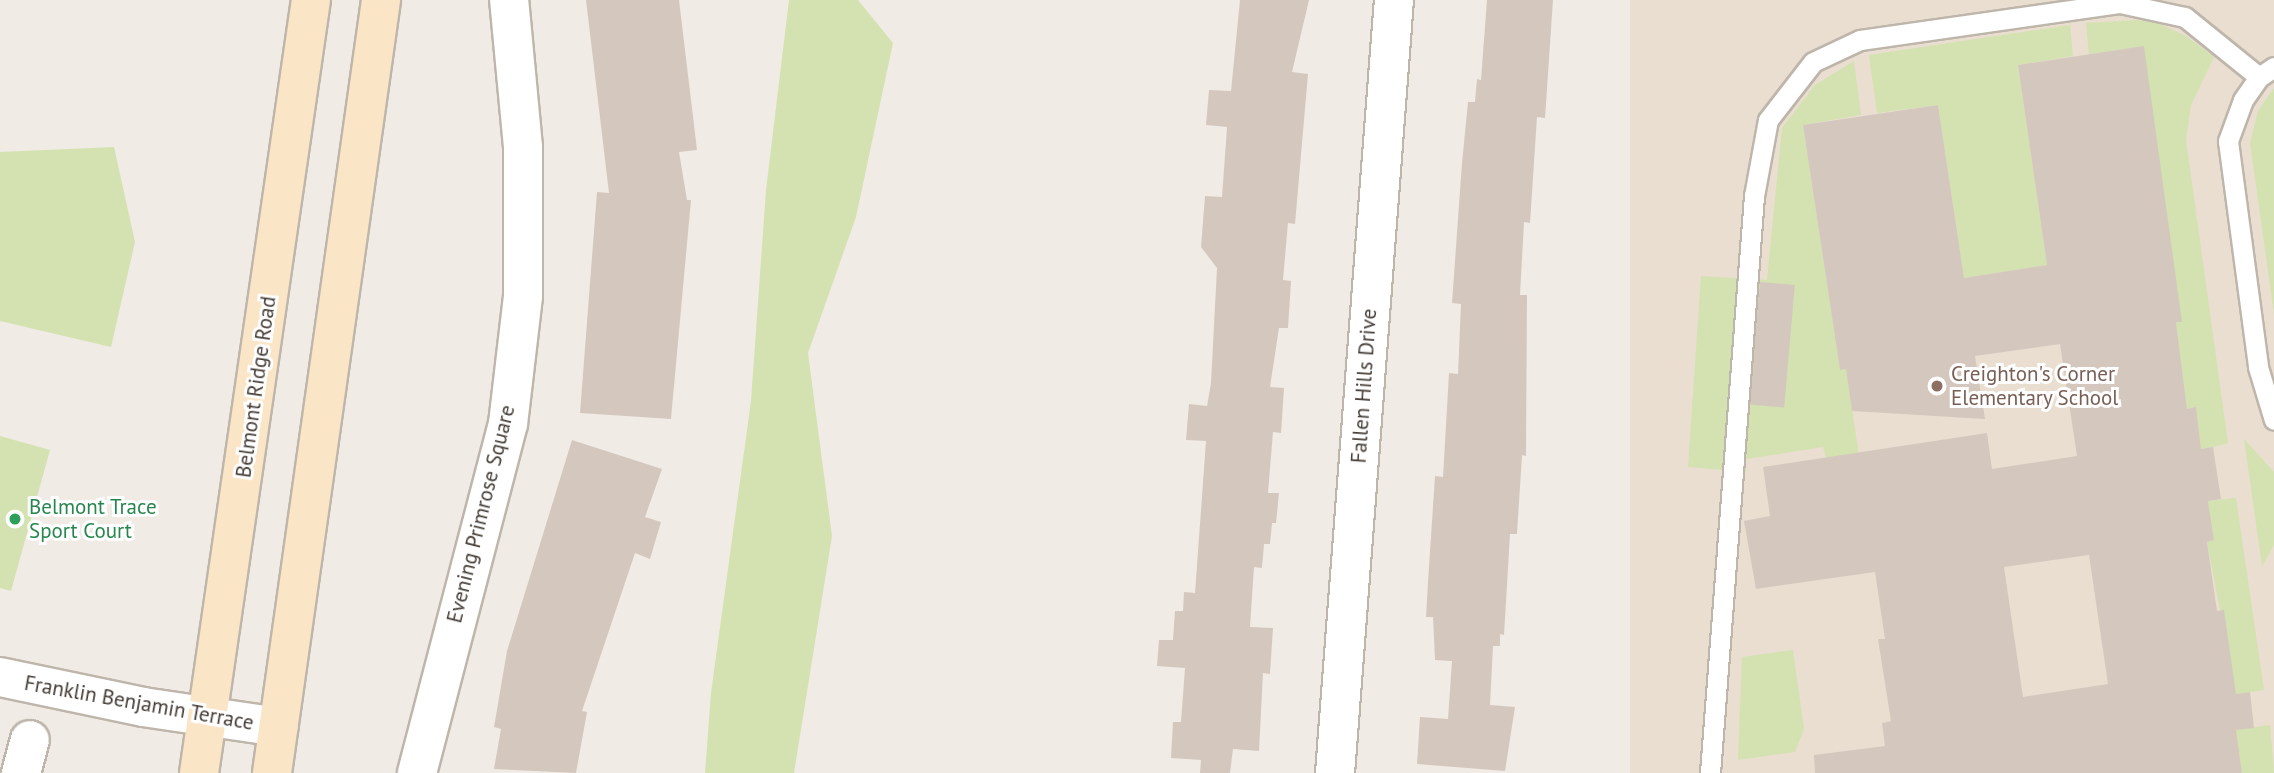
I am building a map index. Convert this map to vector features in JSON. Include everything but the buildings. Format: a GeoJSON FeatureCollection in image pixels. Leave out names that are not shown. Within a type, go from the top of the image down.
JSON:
{"type":"FeatureCollection","features":[{"type":"Feature","properties":{"kind":"main road","name":"Belmont Ridge Road"},"geometry":{"type":"LineString","coordinates":[[199,773],[311,0]]}},
{"type":"Feature","properties":{"kind":"main road"},"geometry":{"type":"LineString","coordinates":[[272,773],[381,0]]}},
{"type":"Feature","properties":{"kind":"street","name":"Evening Primrose Square"},"geometry":{"type":"LineString","coordinates":[[417,773],[510,412],[523,296],[523,147],[509,0]]}},
{"type":"Feature","properties":{"kind":"street","name":"Fallen Hills Drive"},"geometry":{"type":"LineString","coordinates":[[1335,773],[1394,0]]}},
{"type":"Feature","properties":{"kind":"street","name":"Franklin Benjamin Terrace"},"geometry":{"type":"LineString","coordinates":[[0,677],[39,688],[279,727]]}},
{"type":"Feature","properties":{"kind":"lane"},"geometry":{"type":"LineString","coordinates":[[1710,773],[1754,196],[1768,120],[1813,62],[1860,40],[2120,3],[2185,17],[2266,72],[2243,100],[2228,141],[2258,367],[2274,419]]}},
{"type":"Feature","properties":{"kind":"shaded area","name":"Creighton's Corner Elementary School"},"geometry":{"type":"Polygon","coordinates":[[[1630,0],[2274,0],[2274,773],[1630,773],[1630,0]]]}},
{"type":"Feature","properties":{"kind":"green space"},"geometry":{"type":"Polygon","coordinates":[[[789,0],[858,0],[893,43],[856,217],[808,353],[832,536],[794,773],[705,773],[711,693],[751,401],[766,190],[789,0]]]}},
{"type":"Feature","properties":{"kind":"green space"},"geometry":{"type":"Polygon","coordinates":[[[2137,20],[2158,23],[2186,36],[2214,57],[2191,105],[2186,140],[2228,443],[2201,449],[2196,407],[2187,409],[2176,322],[2181,322],[2143,47],[2089,54],[2086,23],[2137,20]]]}},
{"type":"Feature","properties":{"kind":"green space"},"geometry":{"type":"Polygon","coordinates":[[[2070,25],[2073,56],[2018,65],[2047,265],[1964,278],[1938,105],[1877,113],[1869,55],[2070,25]]]}},
{"type":"Feature","properties":{"kind":"green space"},"geometry":{"type":"Polygon","coordinates":[[[1854,61],[1861,115],[1803,125],[1840,370],[1846,369],[1862,476],[1826,457],[1823,447],[1746,459],[1746,472],[1688,467],[1701,276],[1767,280],[1782,128],[1815,85],[1854,61]]]}},
{"type":"Feature","properties":{"kind":"green space"},"geometry":{"type":"Polygon","coordinates":[[[2274,88],[2274,314],[2250,143],[2258,111],[2274,88]]]}},
{"type":"Feature","properties":{"kind":"green space"},"geometry":{"type":"Polygon","coordinates":[[[114,147],[135,242],[111,347],[0,321],[0,152],[114,147]]]}},
{"type":"Feature","properties":{"kind":"green space","name":"Belmont Trace Sport Court"},"geometry":{"type":"Polygon","coordinates":[[[0,436],[50,450],[11,591],[0,588],[0,436]]]}},
{"type":"Feature","properties":{"kind":"green space"},"geometry":{"type":"Polygon","coordinates":[[[2244,439],[2274,472],[2274,545],[2262,566],[2244,439]]]}},
{"type":"Feature","properties":{"kind":"green space"},"geometry":{"type":"Polygon","coordinates":[[[2236,498],[2264,690],[2236,694],[2207,542],[2214,540],[2208,501],[2236,498]]]}},
{"type":"Feature","properties":{"kind":"green space"},"geometry":{"type":"Polygon","coordinates":[[[1793,650],[1804,729],[1795,752],[1738,760],[1742,657],[1793,650]]]}},
{"type":"Feature","properties":{"kind":"green space"},"geometry":{"type":"Polygon","coordinates":[[[2270,725],[2274,773],[2242,773],[2236,730],[2270,725]]]}},
{"type":"Feature","properties":{"kind":"place","name":"Creighton's Corner Elementary School"},"geometry":{"type":"Point","coordinates":[1937,386]}},
{"type":"Feature","properties":{"kind":"place","name":"Belmont Trace Sport Court"},"geometry":{"type":"Point","coordinates":[15,519]}}]}
